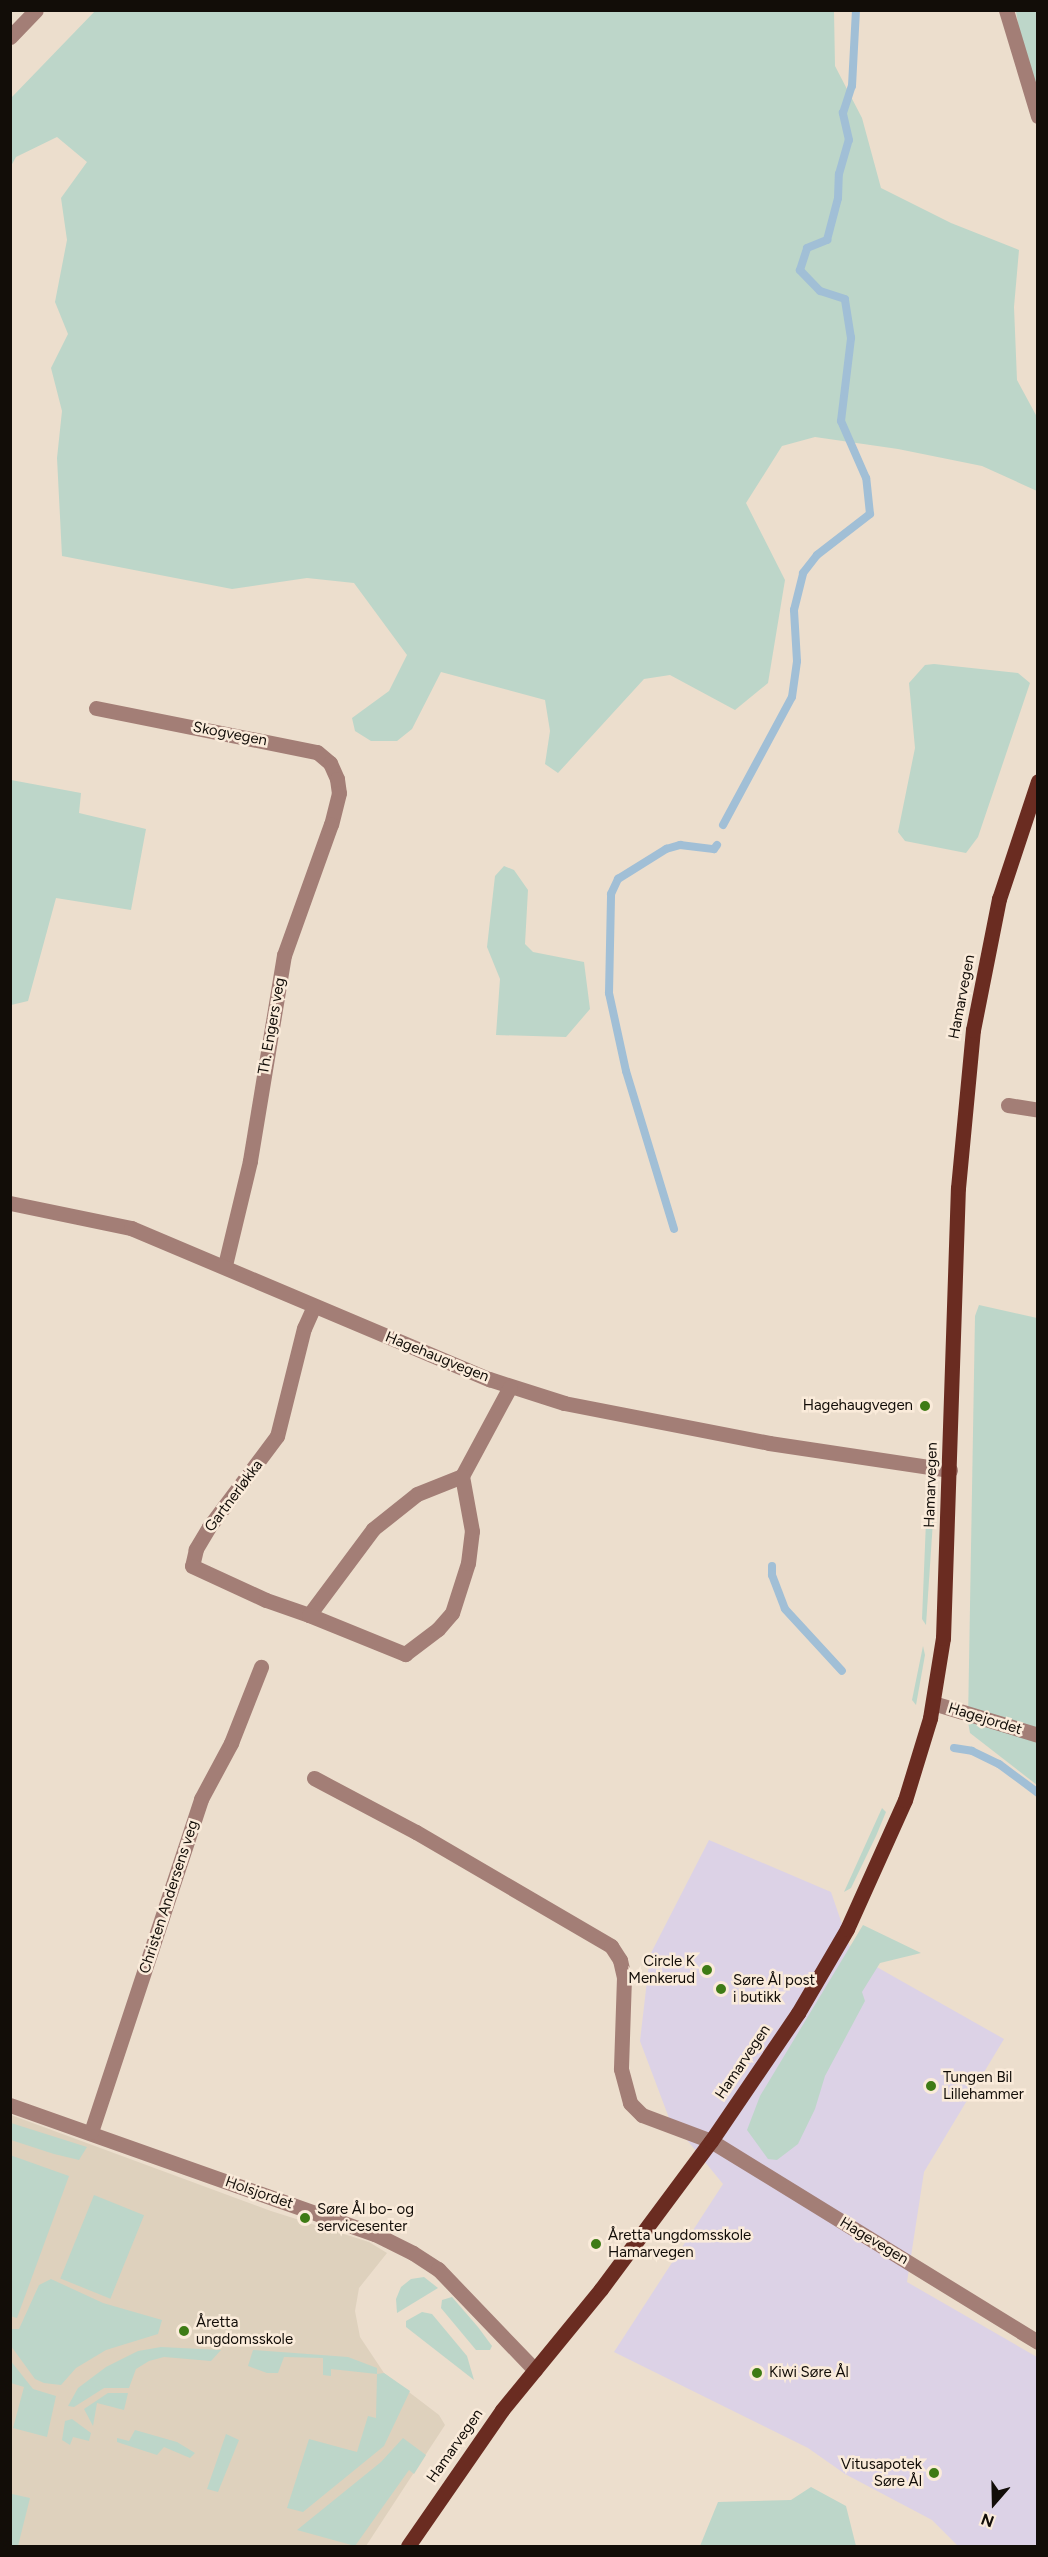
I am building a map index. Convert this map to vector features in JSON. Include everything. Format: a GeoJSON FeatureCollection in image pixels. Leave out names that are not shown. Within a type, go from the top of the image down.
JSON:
{"type":"FeatureCollection","features":[{"type":"Feature","properties":{"kind":"main road","name":"Hamarvegen"},"geometry":{"type":"LineString","coordinates":[[408,2547],[484,2434],[711,2141],[798,2013],[847,1929],[905,1800],[933,1703],[943,1638],[950,1470],[954,1277],[968,1065],[999,899],[1038,781]]}},
{"type":"Feature","properties":{"kind":"street"},"geometry":{"type":"LineString","coordinates":[[10,37],[36,10]]}},
{"type":"Feature","properties":{"kind":"street"},"geometry":{"type":"LineString","coordinates":[[1006,10],[1038,116]]}},
{"type":"Feature","properties":{"kind":"street","name":"Skogvegen"},"geometry":{"type":"LineString","coordinates":[[96,708],[317,752],[330,763],[339,793]]}},
{"type":"Feature","properties":{"kind":"street","name":"Th. Engers veg"},"geometry":{"type":"LineString","coordinates":[[225,1265],[250,1161],[284,955],[318,864],[339,793]]}},
{"type":"Feature","properties":{"kind":"street"},"geometry":{"type":"LineString","coordinates":[[1008,1105],[1038,1110]]}},
{"type":"Feature","properties":{"kind":"street","name":"Hagehaugvegen"},"geometry":{"type":"LineString","coordinates":[[10,1203],[131,1228],[225,1265],[314,1306],[510,1387],[641,1419],[950,1470]]}},
{"type":"Feature","properties":{"kind":"street","name":"Gartnerløkka"},"geometry":{"type":"LineString","coordinates":[[314,1306],[304,1328],[277,1436],[209,1527],[196,1549],[192,1566],[266,1600],[405,1654],[438,1629],[452,1613],[468,1563],[472,1530],[462,1476]]}},
{"type":"Feature","properties":{"kind":"street"},"geometry":{"type":"LineString","coordinates":[[309,1615],[373,1529],[417,1494],[462,1476],[510,1387]]}},
{"type":"Feature","properties":{"kind":"street","name":"Christen Andersens veg"},"geometry":{"type":"LineString","coordinates":[[91,2132],[201,1799],[231,1743],[261,1667]]}},
{"type":"Feature","properties":{"kind":"street","name":"Hagejordet"},"geometry":{"type":"LineString","coordinates":[[933,1703],[1038,1735]]}},
{"type":"Feature","properties":{"kind":"street"},"geometry":{"type":"LineString","coordinates":[[314,1778],[416,1832],[611,1946],[620,1960],[624,1977],[621,2069],[630,2103],[642,2115],[711,2141]]}},
{"type":"Feature","properties":{"kind":"street","name":"Holsjordet"},"geometry":{"type":"LineString","coordinates":[[10,2104],[366,2231],[413,2253],[438,2269],[535,2370]]}},
{"type":"Feature","properties":{"kind":"street","name":"Hagevegen"},"geometry":{"type":"LineString","coordinates":[[711,2141],[1038,2342]]}},
{"type":"Feature","properties":{"kind":"shaded area"},"geometry":{"type":"Polygon","coordinates":[[[709,1840],[831,1892],[852,1953],[1004,2039],[924,2172],[907,2282],[1037,2357],[1037,2546],[958,2546],[932,2520],[845,2474],[808,2448],[614,2352],[723,2184],[669,2118],[640,2041],[650,1955],[709,1840]]]}},
{"type":"Feature","properties":{"kind":"shaded area","name":"Åretta ungdomsskole"},"geometry":{"type":"Polygon","coordinates":[[[11,2115],[271,2211],[369,2242],[387,2253],[359,2288],[355,2311],[360,2337],[384,2373],[439,2415],[445,2425],[366,2546],[11,2546],[11,2115]]]}},
{"type":"Feature","properties":{"kind":"green space"},"geometry":{"type":"Polygon","coordinates":[[[96,10],[834,11],[835,66],[862,118],[881,188],[951,223],[1019,250],[1014,307],[1017,380],[1037,417],[1037,491],[982,466],[898,449],[815,437],[782,446],[746,503],[785,580],[768,683],[735,710],[670,675],[644,679],[558,773],[545,764],[550,731],[545,700],[441,672],[412,729],[397,741],[371,741],[355,731],[352,718],[389,691],[407,655],[354,583],[307,578],[232,589],[62,556],[57,458],[62,411],[51,368],[68,334],[55,302],[67,240],[61,198],[87,162],[57,137],[16,157],[11,166],[11,98],[96,10]]]}},
{"type":"Feature","properties":{"kind":"green space"},"geometry":{"type":"Polygon","coordinates":[[[1016,11],[1037,11],[1037,88],[1020,35],[1016,11]]]}},
{"type":"Feature","properties":{"kind":"green space"},"geometry":{"type":"Polygon","coordinates":[[[925,665],[1018,673],[1030,683],[978,837],[966,853],[905,841],[898,832],[915,748],[909,683],[925,665]]]}},
{"type":"Feature","properties":{"kind":"green space"},"geometry":{"type":"Polygon","coordinates":[[[11,780],[81,793],[79,813],[146,829],[131,910],[56,898],[28,1001],[11,1005],[11,780]]]}},
{"type":"Feature","properties":{"kind":"green space"},"geometry":{"type":"Polygon","coordinates":[[[504,866],[514,870],[528,890],[525,944],[533,952],[584,962],[590,1009],[566,1037],[496,1035],[500,979],[487,947],[495,876],[504,866]]]}},
{"type":"Feature","properties":{"kind":"green space"},"geometry":{"type":"Polygon","coordinates":[[[979,1305],[1037,1318],[1037,1785],[970,1733],[968,1722],[975,1316],[979,1305]]]}},
{"type":"Feature","properties":{"kind":"green space"},"geometry":{"type":"Polygon","coordinates":[[[927,1497],[934,1506],[926,1625],[922,1619],[927,1497]]]}},
{"type":"Feature","properties":{"kind":"green space"},"geometry":{"type":"Polygon","coordinates":[[[923,1646],[925,1655],[916,1705],[912,1700],[923,1646]]]}},
{"type":"Feature","properties":{"kind":"green space"},"geometry":{"type":"Polygon","coordinates":[[[882,1808],[886,1812],[876,1836],[851,1888],[844,1892],[882,1808]]]}},
{"type":"Feature","properties":{"kind":"green space"},"geometry":{"type":"Polygon","coordinates":[[[863,1925],[921,1953],[880,1963],[862,1992],[865,2001],[825,2076],[815,2109],[798,2144],[777,2160],[768,2159],[747,2130],[760,2096],[863,1925]]]}},
{"type":"Feature","properties":{"kind":"green space"},"geometry":{"type":"Polygon","coordinates":[[[11,2123],[87,2147],[79,2160],[54,2154],[11,2140],[11,2123]]]}},
{"type":"Feature","properties":{"kind":"green space"},"geometry":{"type":"Polygon","coordinates":[[[10,2155],[69,2176],[17,2318],[10,2316],[10,2155]]]}},
{"type":"Feature","properties":{"kind":"green space"},"geometry":{"type":"Polygon","coordinates":[[[94,2195],[144,2215],[110,2299],[60,2278],[94,2195]]]}},
{"type":"Feature","properties":{"kind":"green space"},"geometry":{"type":"Polygon","coordinates":[[[424,2277],[438,2288],[397,2313],[396,2299],[401,2287],[411,2279],[424,2277]]]}},
{"type":"Feature","properties":{"kind":"green space"},"geometry":{"type":"Polygon","coordinates":[[[51,2279],[103,2303],[162,2320],[158,2334],[106,2350],[76,2368],[61,2385],[44,2383],[35,2379],[11,2346],[11,2329],[19,2329],[39,2285],[51,2279]]]}},
{"type":"Feature","properties":{"kind":"green space"},"geometry":{"type":"Polygon","coordinates":[[[452,2297],[492,2346],[490,2350],[476,2350],[441,2308],[442,2300],[452,2297]]]}},
{"type":"Feature","properties":{"kind":"green space"},"geometry":{"type":"Polygon","coordinates":[[[422,2312],[432,2314],[467,2356],[474,2380],[406,2327],[406,2321],[422,2312]]]}},
{"type":"Feature","properties":{"kind":"green space"},"geometry":{"type":"Polygon","coordinates":[[[161,2347],[221,2350],[211,2361],[164,2357],[149,2361],[136,2369],[129,2388],[104,2388],[74,2407],[68,2406],[78,2388],[106,2367],[138,2351],[161,2347]]]}},
{"type":"Feature","properties":{"kind":"green space"},"geometry":{"type":"Polygon","coordinates":[[[253,2350],[348,2357],[377,2368],[377,2374],[331,2369],[331,2376],[323,2375],[323,2358],[284,2357],[278,2373],[267,2373],[248,2366],[253,2350]]]}},
{"type":"Feature","properties":{"kind":"green space"},"geometry":{"type":"Polygon","coordinates":[[[10,2360],[33,2389],[56,2396],[47,2437],[13,2428],[24,2387],[11,2383],[10,2360]]]}},
{"type":"Feature","properties":{"kind":"green space"},"geometry":{"type":"Polygon","coordinates":[[[384,2373],[410,2391],[384,2446],[303,2512],[287,2508],[309,2439],[357,2452],[368,2416],[376,2418],[377,2374],[384,2373]]]}},
{"type":"Feature","properties":{"kind":"green space"},"geometry":{"type":"Polygon","coordinates":[[[108,2393],[128,2393],[124,2410],[97,2403],[93,2426],[84,2409],[108,2393]]]}},
{"type":"Feature","properties":{"kind":"green space"},"geometry":{"type":"Polygon","coordinates":[[[72,2419],[91,2433],[89,2441],[73,2437],[70,2445],[62,2440],[65,2421],[72,2419]]]}},
{"type":"Feature","properties":{"kind":"green space"},"geometry":{"type":"Polygon","coordinates":[[[135,2430],[177,2442],[195,2453],[190,2458],[164,2447],[157,2455],[117,2442],[117,2438],[129,2441],[135,2430]]]}},
{"type":"Feature","properties":{"kind":"green space"},"geometry":{"type":"Polygon","coordinates":[[[226,2434],[239,2440],[218,2492],[207,2489],[226,2434]]]}},
{"type":"Feature","properties":{"kind":"green space"},"geometry":{"type":"Polygon","coordinates":[[[403,2438],[426,2455],[414,2474],[409,2470],[355,2546],[297,2530],[381,2462],[403,2438]]]}},
{"type":"Feature","properties":{"kind":"green space"},"geometry":{"type":"Polygon","coordinates":[[[811,2487],[846,2506],[856,2546],[700,2546],[718,2502],[791,2500],[811,2487]]]}},
{"type":"Feature","properties":{"kind":"green space"},"geometry":{"type":"Polygon","coordinates":[[[12,2494],[30,2498],[18,2546],[11,2546],[12,2494]]]}},
{"type":"Feature","properties":{"kind":"waterway"},"geometry":{"type":"LineString","coordinates":[[723,825],[792,697],[797,661],[794,610],[803,573],[817,555],[870,514],[866,478],[841,421],[851,338],[845,299],[820,291],[800,270],[807,248],[827,240],[838,198],[839,174],[849,140],[843,113],[852,86],[856,10]]}},
{"type":"Feature","properties":{"kind":"waterway"},"geometry":{"type":"LineString","coordinates":[[674,1229],[626,1071],[609,993],[611,894],[618,879],[666,849],[680,845],[714,849],[717,845]]}},
{"type":"Feature","properties":{"kind":"waterway"},"geometry":{"type":"LineString","coordinates":[[772,1566],[772,1575],[785,1609],[842,1671]]}},
{"type":"Feature","properties":{"kind":"waterway"},"geometry":{"type":"LineString","coordinates":[[954,1748],[972,1751],[999,1764],[1038,1793]]}},
{"type":"Feature","properties":{"kind":"place","name":"Hagehaugvegen"},"geometry":{"type":"Point","coordinates":[925,1406]}},
{"type":"Feature","properties":{"kind":"place","name":"Circle K Menkerud"},"geometry":{"type":"Point","coordinates":[707,1970]}},
{"type":"Feature","properties":{"kind":"place","name":"Søre Ål post i butikk"},"geometry":{"type":"Point","coordinates":[721,1989]}},
{"type":"Feature","properties":{"kind":"place","name":"Tungen Bil Lillehammer"},"geometry":{"type":"Point","coordinates":[931,2086]}},
{"type":"Feature","properties":{"kind":"place","name":"Søre Ål bo- og servicesenter"},"geometry":{"type":"Point","coordinates":[305,2218]}},
{"type":"Feature","properties":{"kind":"place","name":"Åretta ungdomsskole Hamarvegen"},"geometry":{"type":"Point","coordinates":[596,2244]}},
{"type":"Feature","properties":{"kind":"place","name":"Åretta ungdomsskole"},"geometry":{"type":"Point","coordinates":[184,2331]}},
{"type":"Feature","properties":{"kind":"place","name":"Kiwi Søre Ål"},"geometry":{"type":"Point","coordinates":[757,2373]}},
{"type":"Feature","properties":{"kind":"place","name":"Vitusapotek Søre Ål"},"geometry":{"type":"Point","coordinates":[934,2473]}}]}
